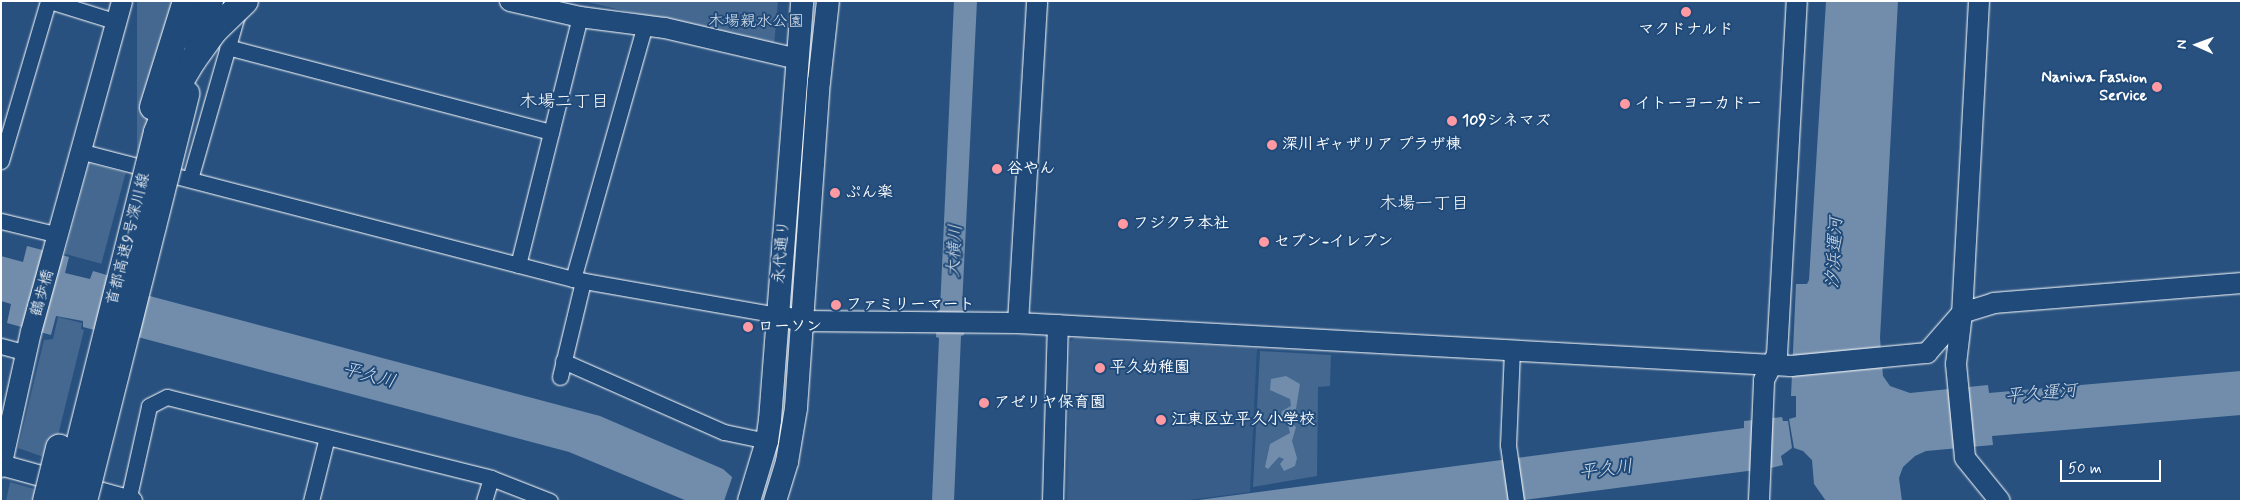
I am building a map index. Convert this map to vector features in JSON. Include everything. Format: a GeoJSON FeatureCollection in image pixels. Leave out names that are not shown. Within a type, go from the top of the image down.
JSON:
{"type":"FeatureCollection","features":[{"type":"Feature","properties":{"kind":"highway"},"geometry":{"type":"LineString","coordinates":[[46,501],[109,248],[186,1]]}},
{"type":"Feature","properties":{"kind":"highway"},"geometry":{"type":"LineString","coordinates":[[84,501],[210,1]]}},
{"type":"Feature","properties":{"kind":"highway","name":"首都高速9号深川線"},"geometry":{"type":"LineString","coordinates":[[65,501],[156,132],[172,96],[194,60],[214,32],[245,1]]}},
{"type":"Feature","properties":{"kind":"highway","name":"首都高速9号深川線"},"geometry":{"type":"LineString","coordinates":[[72,501],[133,243],[167,116],[181,85],[207,44],[245,1]]}},
{"type":"Feature","properties":{"kind":"main road","name":"永代通り"},"geometry":{"type":"LineString","coordinates":[[751,496],[767,441],[802,1]]}},
{"type":"Feature","properties":{"kind":"main road","name":"永代通り"},"geometry":{"type":"LineString","coordinates":[[775,501],[793,436],[828,1]]}},
{"type":"Feature","properties":{"kind":"street"},"geometry":{"type":"LineString","coordinates":[[1,161],[49,1],[116,22]]}},
{"type":"Feature","properties":{"kind":"street","name":"鶴歩橋"},"geometry":{"type":"LineString","coordinates":[[1,466],[26,352],[83,152],[122,1]]}},
{"type":"Feature","properties":{"kind":"street"},"geometry":{"type":"LineString","coordinates":[[190,179],[227,47],[245,1]]}},
{"type":"Feature","properties":{"kind":"street"},"geometry":{"type":"LineString","coordinates":[[510,1],[580,17],[645,25],[797,59]]}},
{"type":"Feature","properties":{"kind":"street"},"geometry":{"type":"LineString","coordinates":[[1018,323],[1037,1]]}},
{"type":"Feature","properties":{"kind":"street"},"geometry":{"type":"LineString","coordinates":[[1759,501],[1764,380],[1776,355],[1797,1]]}},
{"type":"Feature","properties":{"kind":"street"},"geometry":{"type":"LineString","coordinates":[[1980,1],[1962,312],[1956,364],[1965,458],[2000,501]]}},
{"type":"Feature","properties":{"kind":"street"},"geometry":{"type":"LineString","coordinates":[[518,265],[580,17]]}},
{"type":"Feature","properties":{"kind":"street"},"geometry":{"type":"LineString","coordinates":[[560,377],[578,280],[645,25]]}},
{"type":"Feature","properties":{"kind":"street"},"geometry":{"type":"LineString","coordinates":[[227,47],[551,132]]}},
{"type":"Feature","properties":{"kind":"street"},"geometry":{"type":"LineString","coordinates":[[83,152],[578,280],[778,315],[801,321],[1018,323],[1794,366],[1928,353],[1962,312],[1994,303],[2241,283]]}},
{"type":"Feature","properties":{"kind":"street"},"geometry":{"type":"LineString","coordinates":[[1,221],[57,244]]}},
{"type":"Feature","properties":{"kind":"street"},"geometry":{"type":"LineString","coordinates":[[1053,498],[1058,326]]}},
{"type":"Feature","properties":{"kind":"street"},"geometry":{"type":"LineString","coordinates":[[1,346],[26,352]]}},
{"type":"Feature","properties":{"kind":"street"},"geometry":{"type":"LineString","coordinates":[[1512,350],[1509,456],[1516,501]]}},
{"type":"Feature","properties":{"kind":"street"},"geometry":{"type":"LineString","coordinates":[[563,361],[724,432],[767,441]]}},
{"type":"Feature","properties":{"kind":"street"},"geometry":{"type":"LineString","coordinates":[[1,466],[130,500],[149,406],[167,397],[490,478],[550,501]]}},
{"type":"Feature","properties":{"kind":"street"},"geometry":{"type":"LineString","coordinates":[[311,501],[327,438]]}},
{"type":"Feature","properties":{"kind":"street"},"geometry":{"type":"LineString","coordinates":[[484,501],[490,478]]}},
{"type":"Feature","properties":{"kind":"shaded area","name":"江東区立平久小学校"},"geometry":{"type":"Polygon","coordinates":[[[1075,337],[1257,348],[1250,492],[1181,501],[1067,500],[1070,342],[1075,337]]]}},
{"type":"Feature","properties":{"kind":"green space"},"geometry":{"type":"Polygon","coordinates":[[[137,1],[176,1],[176,152],[137,152],[137,1]]]}},
{"type":"Feature","properties":{"kind":"green space","name":"木場親水公園"},"geometry":{"type":"Polygon","coordinates":[[[583,1],[778,1],[774,46],[583,1]]]}},
{"type":"Feature","properties":{"kind":"green space"},"geometry":{"type":"Polygon","coordinates":[[[89,163],[126,173],[101,264],[65,254],[89,163]]]}},
{"type":"Feature","properties":{"kind":"green space"},"geometry":{"type":"Polygon","coordinates":[[[58,317],[82,323],[81,329],[84,330],[52,460],[18,448],[44,340],[53,339],[58,317]]]}},
{"type":"Feature","properties":{"kind":"green space"},"geometry":{"type":"Polygon","coordinates":[[[1260,351],[1331,355],[1330,386],[1318,387],[1317,476],[1253,487],[1260,351]]]}},
{"type":"Feature","properties":{"kind":"green space"},"geometry":{"type":"Polygon","coordinates":[[[10,482],[45,492],[43,501],[6,501],[10,482]]]}},
{"type":"Feature","properties":{"kind":"water","name":"大横川"},"geometry":{"type":"Polygon","coordinates":[[[954,1],[977,1],[962,307],[965,308],[964,335],[961,336],[954,501],[932,501],[939,338],[936,337],[937,311],[940,310],[954,1]]]}},
{"type":"Feature","properties":{"kind":"water"},"geometry":{"type":"Polygon","coordinates":[[[1826,1],[1898,1],[1880,338],[1883,376],[1890,386],[1910,393],[1988,385],[1989,393],[2241,371],[2241,415],[1992,436],[1993,445],[1926,451],[1915,456],[1903,467],[1899,478],[1902,501],[1826,501],[1814,484],[1812,460],[1803,451],[1794,448],[1789,419],[1796,417],[1796,396],[1791,396],[1796,284],[1807,284],[1809,280],[1826,1]]]}},
{"type":"Feature","properties":{"kind":"water","name":"平久川"},"geometry":{"type":"Polygon","coordinates":[[[27,246],[69,257],[65,273],[90,279],[93,271],[148,287],[146,295],[600,416],[723,469],[759,501],[687,501],[569,452],[134,336],[133,340],[83,327],[83,321],[56,316],[51,335],[7,323],[11,304],[1,301],[1,256],[23,262],[27,246]]]}},
{"type":"Feature","properties":{"kind":"water"},"geometry":{"type":"Polygon","coordinates":[[[1286,376],[1300,384],[1296,409],[1285,417],[1296,427],[1292,441],[1297,458],[1295,466],[1284,471],[1280,464],[1284,459],[1279,457],[1268,469],[1265,467],[1270,444],[1290,433],[1288,425],[1280,418],[1282,411],[1291,406],[1290,399],[1270,390],[1271,379],[1286,376]]]}},
{"type":"Feature","properties":{"kind":"water","name":"平久川"},"geometry":{"type":"Polygon","coordinates":[[[1782,417],[1783,421],[1788,421],[1792,448],[1781,456],[1783,465],[1771,468],[1516,501],[1191,501],[1744,428],[1744,421],[1782,417]]]}},
{"type":"Feature","properties":{"kind":"pier"},"geometry":{"type":"Polygon","coordinates":[[[733,475],[761,499],[762,501],[724,501],[733,475]]]}},
{"type":"Feature","properties":{"kind":"place","name":"マクドナルド"},"geometry":{"type":"Point","coordinates":[1686,12]}},
{"type":"Feature","properties":{"kind":"place","name":"Naniwa Fashion Service"},"geometry":{"type":"Point","coordinates":[2157,87]}},
{"type":"Feature","properties":{"kind":"place","name":"イトーヨーカドー"},"geometry":{"type":"Point","coordinates":[1625,104]}},
{"type":"Feature","properties":{"kind":"place","name":"109シネマズ"},"geometry":{"type":"Point","coordinates":[1452,121]}},
{"type":"Feature","properties":{"kind":"place","name":"深川ギャザリア プラザ棟"},"geometry":{"type":"Point","coordinates":[1272,145]}},
{"type":"Feature","properties":{"kind":"place","name":"谷やん"},"geometry":{"type":"Point","coordinates":[997,169]}},
{"type":"Feature","properties":{"kind":"place","name":"ぷん楽"},"geometry":{"type":"Point","coordinates":[835,193]}},
{"type":"Feature","properties":{"kind":"place","name":"フジクラ本社"},"geometry":{"type":"Point","coordinates":[1123,224]}},
{"type":"Feature","properties":{"kind":"place","name":"セブン-イレブン"},"geometry":{"type":"Point","coordinates":[1264,242]}},
{"type":"Feature","properties":{"kind":"place","name":"ファミリーマート"},"geometry":{"type":"Point","coordinates":[836,305]}},
{"type":"Feature","properties":{"kind":"place","name":"ローソン"},"geometry":{"type":"Point","coordinates":[748,327]}},
{"type":"Feature","properties":{"kind":"place","name":"平久幼稚園"},"geometry":{"type":"Point","coordinates":[1100,368]}},
{"type":"Feature","properties":{"kind":"place","name":"アゼリヤ保育園"},"geometry":{"type":"Point","coordinates":[984,403]}},
{"type":"Feature","properties":{"kind":"place","name":"江東区立平久小学校"},"geometry":{"type":"Point","coordinates":[1161,420]}},
{"type":"Feature","properties":{"kind":"district","name":"木場二丁目"},"geometry":{"type":"Point","coordinates":[564,102]}},
{"type":"Feature","properties":{"kind":"district","name":"木場一丁目"},"geometry":{"type":"Point","coordinates":[1424,204]}},
{"type":"Feature","properties":{"kind":"water label","name":"汐浜運河"},"geometry":{"type":"Point","coordinates":[1835,253]}},
{"type":"Feature","properties":{"kind":"water label","name":"平久運河"},"geometry":{"type":"Point","coordinates":[2041,394]}}]}
